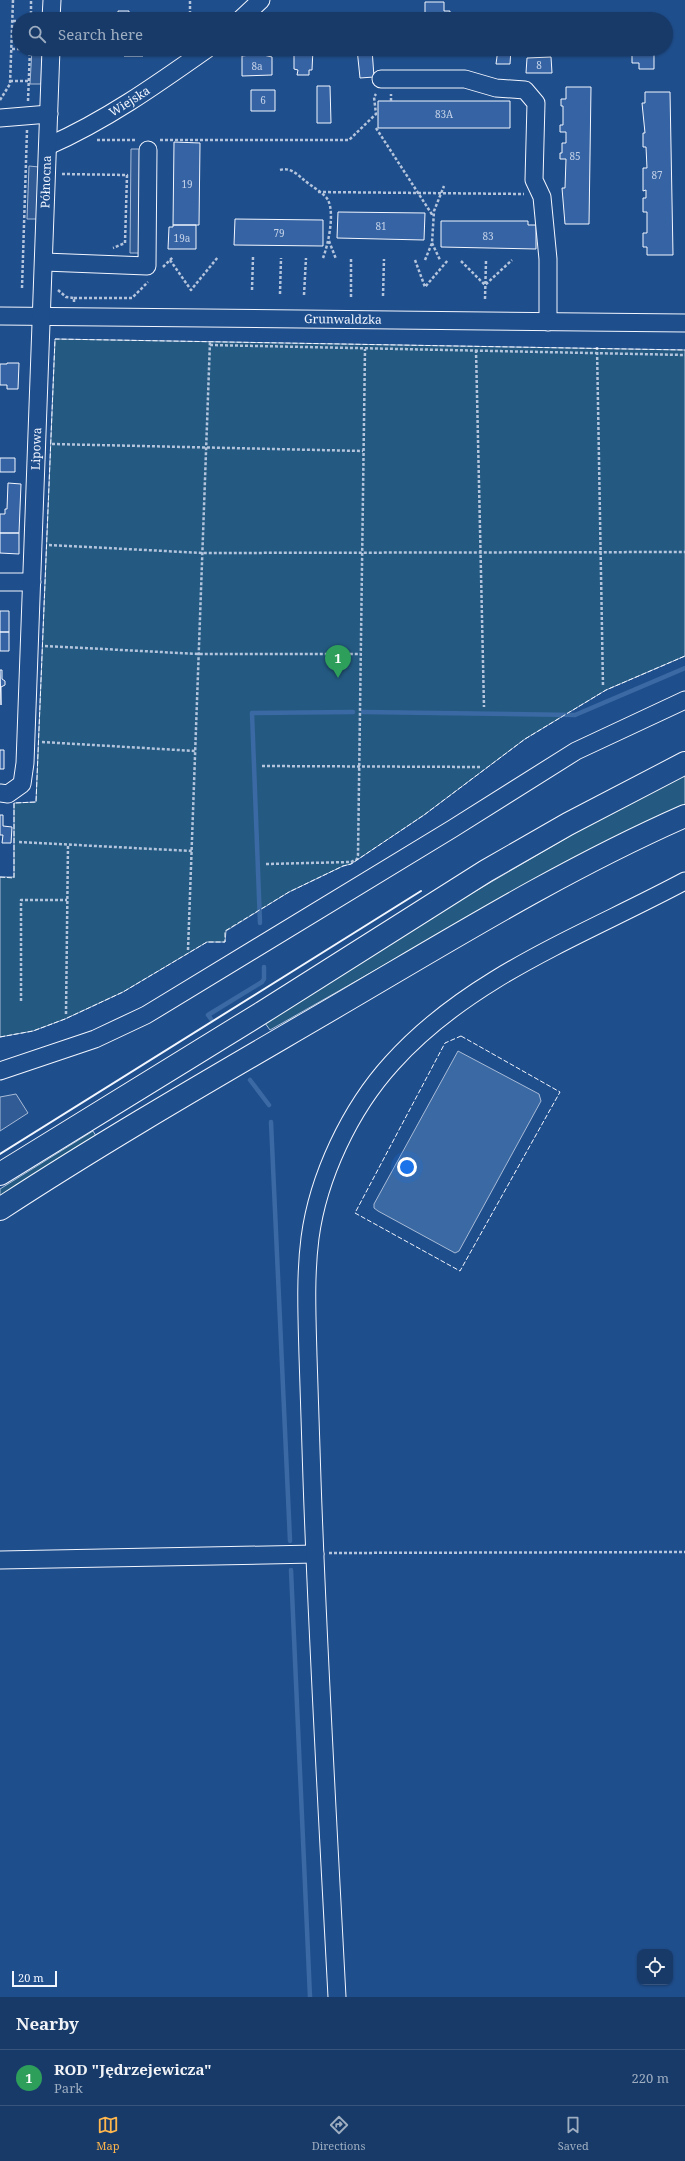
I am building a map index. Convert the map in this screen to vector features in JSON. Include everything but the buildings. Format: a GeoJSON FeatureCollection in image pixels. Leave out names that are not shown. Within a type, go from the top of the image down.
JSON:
{"type":"FeatureCollection","features":[{"type":"Feature","properties":{"kind":"highway"},"geometry":{"type":"LineString","coordinates":[[0,1174],[263,1012],[486,871],[568,824],[685,764]]}},
{"type":"Feature","properties":{"kind":"highway"},"geometry":{"type":"LineString","coordinates":[[0,1209],[40,1183],[212,1080],[502,909],[589,862],[685,816]]}},
{"type":"Feature","properties":{"kind":"street"},"geometry":{"type":"LineString","coordinates":[[51,12],[52,0]]}},
{"type":"Feature","properties":{"kind":"street"},"geometry":{"type":"LineString","coordinates":[[248,12],[261,0]]}},
{"type":"Feature","properties":{"kind":"street","name":"Północna"},"geometry":{"type":"LineString","coordinates":[[42,315],[51,56]]}},
{"type":"Feature","properties":{"kind":"street","name":"Wiejska"},"geometry":{"type":"LineString","coordinates":[[48,146],[78,132],[152,88],[197,56]]}},
{"type":"Feature","properties":{"kind":"street"},"geometry":{"type":"LineString","coordinates":[[383,87],[466,79],[496,88],[525,90],[536,103],[534,180],[542,197],[548,259],[548,322]]}},
{"type":"Feature","properties":{"kind":"street"},"geometry":{"type":"LineString","coordinates":[[0,118],[49,114]]}},
{"type":"Feature","properties":{"kind":"street"},"geometry":{"type":"LineString","coordinates":[[44,262],[147,266],[147,143]]}},
{"type":"Feature","properties":{"kind":"street","name":"Grunwaldzka"},"geometry":{"type":"LineString","coordinates":[[0,316],[42,315],[685,323]]}},
{"type":"Feature","properties":{"kind":"street","name":"Lipowa"},"geometry":{"type":"LineString","coordinates":[[4,794],[22,784],[25,763],[42,315]]}},
{"type":"Feature","properties":{"kind":"street"},"geometry":{"type":"LineString","coordinates":[[0,582],[32,582]]}},
{"type":"Feature","properties":{"kind":"street"},"geometry":{"type":"LineString","coordinates":[[0,1071],[95,1039],[146,1015],[452,829],[576,751],[685,700]]}},
{"type":"Feature","properties":{"kind":"street"},"geometry":{"type":"LineString","coordinates":[[337,1997],[315,1554],[306,1296],[310,1237],[322,1186],[338,1145],[354,1114],[390,1065],[421,1033],[453,1007],[495,978],[685,881]]}},
{"type":"Feature","properties":{"kind":"street"},"geometry":{"type":"LineString","coordinates":[[0,1560],[315,1554]]}},
{"type":"Feature","properties":{"kind":"path"},"geometry":{"type":"LineString","coordinates":[[13,0],[13,12]]}},
{"type":"Feature","properties":{"kind":"path"},"geometry":{"type":"LineString","coordinates":[[31,0],[31,12]]}},
{"type":"Feature","properties":{"kind":"path"},"geometry":{"type":"LineString","coordinates":[[190,0],[190,12]]}},
{"type":"Feature","properties":{"kind":"path"},"geometry":{"type":"LineString","coordinates":[[0,100],[10,81],[12,49]]}},
{"type":"Feature","properties":{"kind":"path"},"geometry":{"type":"LineString","coordinates":[[22,288],[30,56]]}},
{"type":"Feature","properties":{"kind":"path"},"geometry":{"type":"LineString","coordinates":[[10,81],[29,81]]}},
{"type":"Feature","properties":{"kind":"path"},"geometry":{"type":"LineString","coordinates":[[78,132],[83,140],[147,143],[349,140],[376,114],[374,96],[383,87],[391,101]]}},
{"type":"Feature","properties":{"kind":"path"},"geometry":{"type":"LineString","coordinates":[[376,128],[433,216]]}},
{"type":"Feature","properties":{"kind":"path"},"geometry":{"type":"LineString","coordinates":[[62,181],[63,168]]}},
{"type":"Feature","properties":{"kind":"path"},"geometry":{"type":"LineString","coordinates":[[280,170],[285,168],[293,171],[328,199],[330,206],[329,241],[323,258]]}},
{"type":"Feature","properties":{"kind":"path"},"geometry":{"type":"LineString","coordinates":[[62,174],[127,175],[125,243],[113,248],[110,252]]}},
{"type":"Feature","properties":{"kind":"path"},"geometry":{"type":"LineString","coordinates":[[425,260],[432,243],[433,216],[444,186]]}},
{"type":"Feature","properties":{"kind":"path"},"geometry":{"type":"LineString","coordinates":[[318,192],[524,194]]}},
{"type":"Feature","properties":{"kind":"path"},"geometry":{"type":"LineString","coordinates":[[329,241],[336,259]]}},
{"type":"Feature","properties":{"kind":"path"},"geometry":{"type":"LineString","coordinates":[[432,243],[440,260]]}},
{"type":"Feature","properties":{"kind":"path"},"geometry":{"type":"LineString","coordinates":[[159,271],[173,257]]}},
{"type":"Feature","properties":{"kind":"path"},"geometry":{"type":"LineString","coordinates":[[170,260],[191,290],[218,257]]}},
{"type":"Feature","properties":{"kind":"path"},"geometry":{"type":"LineString","coordinates":[[252,290],[253,257]]}},
{"type":"Feature","properties":{"kind":"path"},"geometry":{"type":"LineString","coordinates":[[280,294],[281,258]]}},
{"type":"Feature","properties":{"kind":"path"},"geometry":{"type":"LineString","coordinates":[[304,295],[306,258]]}},
{"type":"Feature","properties":{"kind":"path"},"geometry":{"type":"LineString","coordinates":[[351,297],[352,259]]}},
{"type":"Feature","properties":{"kind":"path"},"geometry":{"type":"LineString","coordinates":[[383,296],[384,259]]}},
{"type":"Feature","properties":{"kind":"path"},"geometry":{"type":"LineString","coordinates":[[415,260],[425,288],[448,260]]}},
{"type":"Feature","properties":{"kind":"path"},"geometry":{"type":"LineString","coordinates":[[485,285],[512,260]]}},
{"type":"Feature","properties":{"kind":"path"},"geometry":{"type":"LineString","coordinates":[[462,261],[485,285]]}},
{"type":"Feature","properties":{"kind":"path"},"geometry":{"type":"LineString","coordinates":[[485,300],[486,261]]}},
{"type":"Feature","properties":{"kind":"path"},"geometry":{"type":"LineString","coordinates":[[74,298],[132,298],[154,276]]}},
{"type":"Feature","properties":{"kind":"path"},"geometry":{"type":"LineString","coordinates":[[188,950],[210,341]]}},
{"type":"Feature","properties":{"kind":"path"},"geometry":{"type":"LineString","coordinates":[[210,346],[685,355]]}},
{"type":"Feature","properties":{"kind":"path"},"geometry":{"type":"LineString","coordinates":[[597,347],[603,687]]}},
{"type":"Feature","properties":{"kind":"path"},"geometry":{"type":"LineString","coordinates":[[266,864],[351,862],[357,859],[365,349]]}},
{"type":"Feature","properties":{"kind":"path"},"geometry":{"type":"LineString","coordinates":[[476,350],[484,707]]}},
{"type":"Feature","properties":{"kind":"path"},"geometry":{"type":"LineString","coordinates":[[51,444],[363,452]]}},
{"type":"Feature","properties":{"kind":"path"},"geometry":{"type":"LineString","coordinates":[[47,545],[203,553],[685,552]]}},
{"type":"Feature","properties":{"kind":"path"},"geometry":{"type":"LineString","coordinates":[[43,646],[199,654],[360,654]]}},
{"type":"Feature","properties":{"kind":"path"},"geometry":{"type":"LineString","coordinates":[[39,742],[195,750]]}},
{"type":"Feature","properties":{"kind":"path"},"geometry":{"type":"LineString","coordinates":[[262,766],[482,767]]}},
{"type":"Feature","properties":{"kind":"path"},"geometry":{"type":"LineString","coordinates":[[19,842],[192,851]]}},
{"type":"Feature","properties":{"kind":"path"},"geometry":{"type":"LineString","coordinates":[[66,1014],[68,845]]}},
{"type":"Feature","properties":{"kind":"path"},"geometry":{"type":"LineString","coordinates":[[21,1001],[21,900],[67,900]]}},
{"type":"Feature","properties":{"kind":"path"},"geometry":{"type":"LineString","coordinates":[[315,1554],[685,1552]]}},
{"type":"Feature","properties":{"kind":"shaded area"},"geometry":{"type":"Polygon","coordinates":[[[32,56],[42,56],[41,84],[30,84],[32,56]]]}},
{"type":"Feature","properties":{"kind":"shaded area"},"geometry":{"type":"Polygon","coordinates":[[[131,149],[152,149],[151,253],[130,253],[131,149]]]}},
{"type":"Feature","properties":{"kind":"shaded area"},"geometry":{"type":"Polygon","coordinates":[[[29,166],[39,167],[38,219],[27,219],[29,166]]]}},
{"type":"Feature","properties":{"kind":"shaded area"},"geometry":{"type":"Polygon","coordinates":[[[55,339],[685,350],[685,656],[606,690],[525,739],[424,815],[351,864],[343,866],[289,892],[226,931],[225,942],[207,942],[123,992],[65,1019],[33,1031],[0,1037],[0,877],[14,877],[14,803],[36,802],[55,339]]]}},
{"type":"Feature","properties":{"kind":"shaded area"},"geometry":{"type":"Polygon","coordinates":[[[685,775],[685,805],[520,888],[270,1030],[265,1023],[433,916],[592,823],[685,775]]]}},
{"type":"Feature","properties":{"kind":"shaded area"},"geometry":{"type":"Polygon","coordinates":[[[458,1051],[539,1094],[541,1101],[459,1251],[455,1253],[378,1211],[374,1208],[374,1204],[458,1051]]]}},
{"type":"Feature","properties":{"kind":"shaded area"},"geometry":{"type":"Polygon","coordinates":[[[16,1094],[28,1113],[0,1131],[0,1097],[16,1094]]]}},
{"type":"Feature","properties":{"kind":"shaded area"},"geometry":{"type":"Polygon","coordinates":[[[93,1131],[96,1136],[75,1148],[0,1199],[0,1189],[93,1131]]]}},
{"type":"Feature","properties":{"kind":"waterway"},"geometry":{"type":"LineString","coordinates":[[363,712],[575,715],[685,668]]}},
{"type":"Feature","properties":{"kind":"waterway"},"geometry":{"type":"LineString","coordinates":[[260,923],[252,713],[353,712]]}},
{"type":"Feature","properties":{"kind":"waterway"},"geometry":{"type":"LineString","coordinates":[[211,1019],[208,1015],[262,982],[264,979],[264,967]]}},
{"type":"Feature","properties":{"kind":"waterway"},"geometry":{"type":"LineString","coordinates":[[250,1080],[269,1105]]}},
{"type":"Feature","properties":{"kind":"waterway"},"geometry":{"type":"LineString","coordinates":[[271,1122],[290,1541]]}},
{"type":"Feature","properties":{"kind":"waterway"},"geometry":{"type":"LineString","coordinates":[[291,1570],[310,1997]]}},
{"type":"Feature","properties":{"kind":"fence"},"geometry":{"type":"LineString","coordinates":[[0,877],[14,878],[14,803],[36,802],[55,339],[685,350]]}},
{"type":"Feature","properties":{"kind":"fence"},"geometry":{"type":"LineString","coordinates":[[0,1037],[33,1031],[65,1019],[123,992],[207,942],[225,942],[225,931],[289,892],[343,866],[351,864],[424,815],[525,739],[606,690],[685,656]]}},
{"type":"Feature","properties":{"kind":"fence"},"geometry":{"type":"LineString","coordinates":[[461,1036],[560,1092],[460,1271],[355,1213],[445,1043],[461,1036]]}},
{"type":"Feature","properties":{"kind":"wall"},"geometry":{"type":"LineString","coordinates":[[0,1154],[421,891]]}},
{"type":"Feature","properties":{"kind":"place","name":"ROD \"Jędrzejewicza\""},"geometry":{"type":"Point","coordinates":[338,678]}}]}
